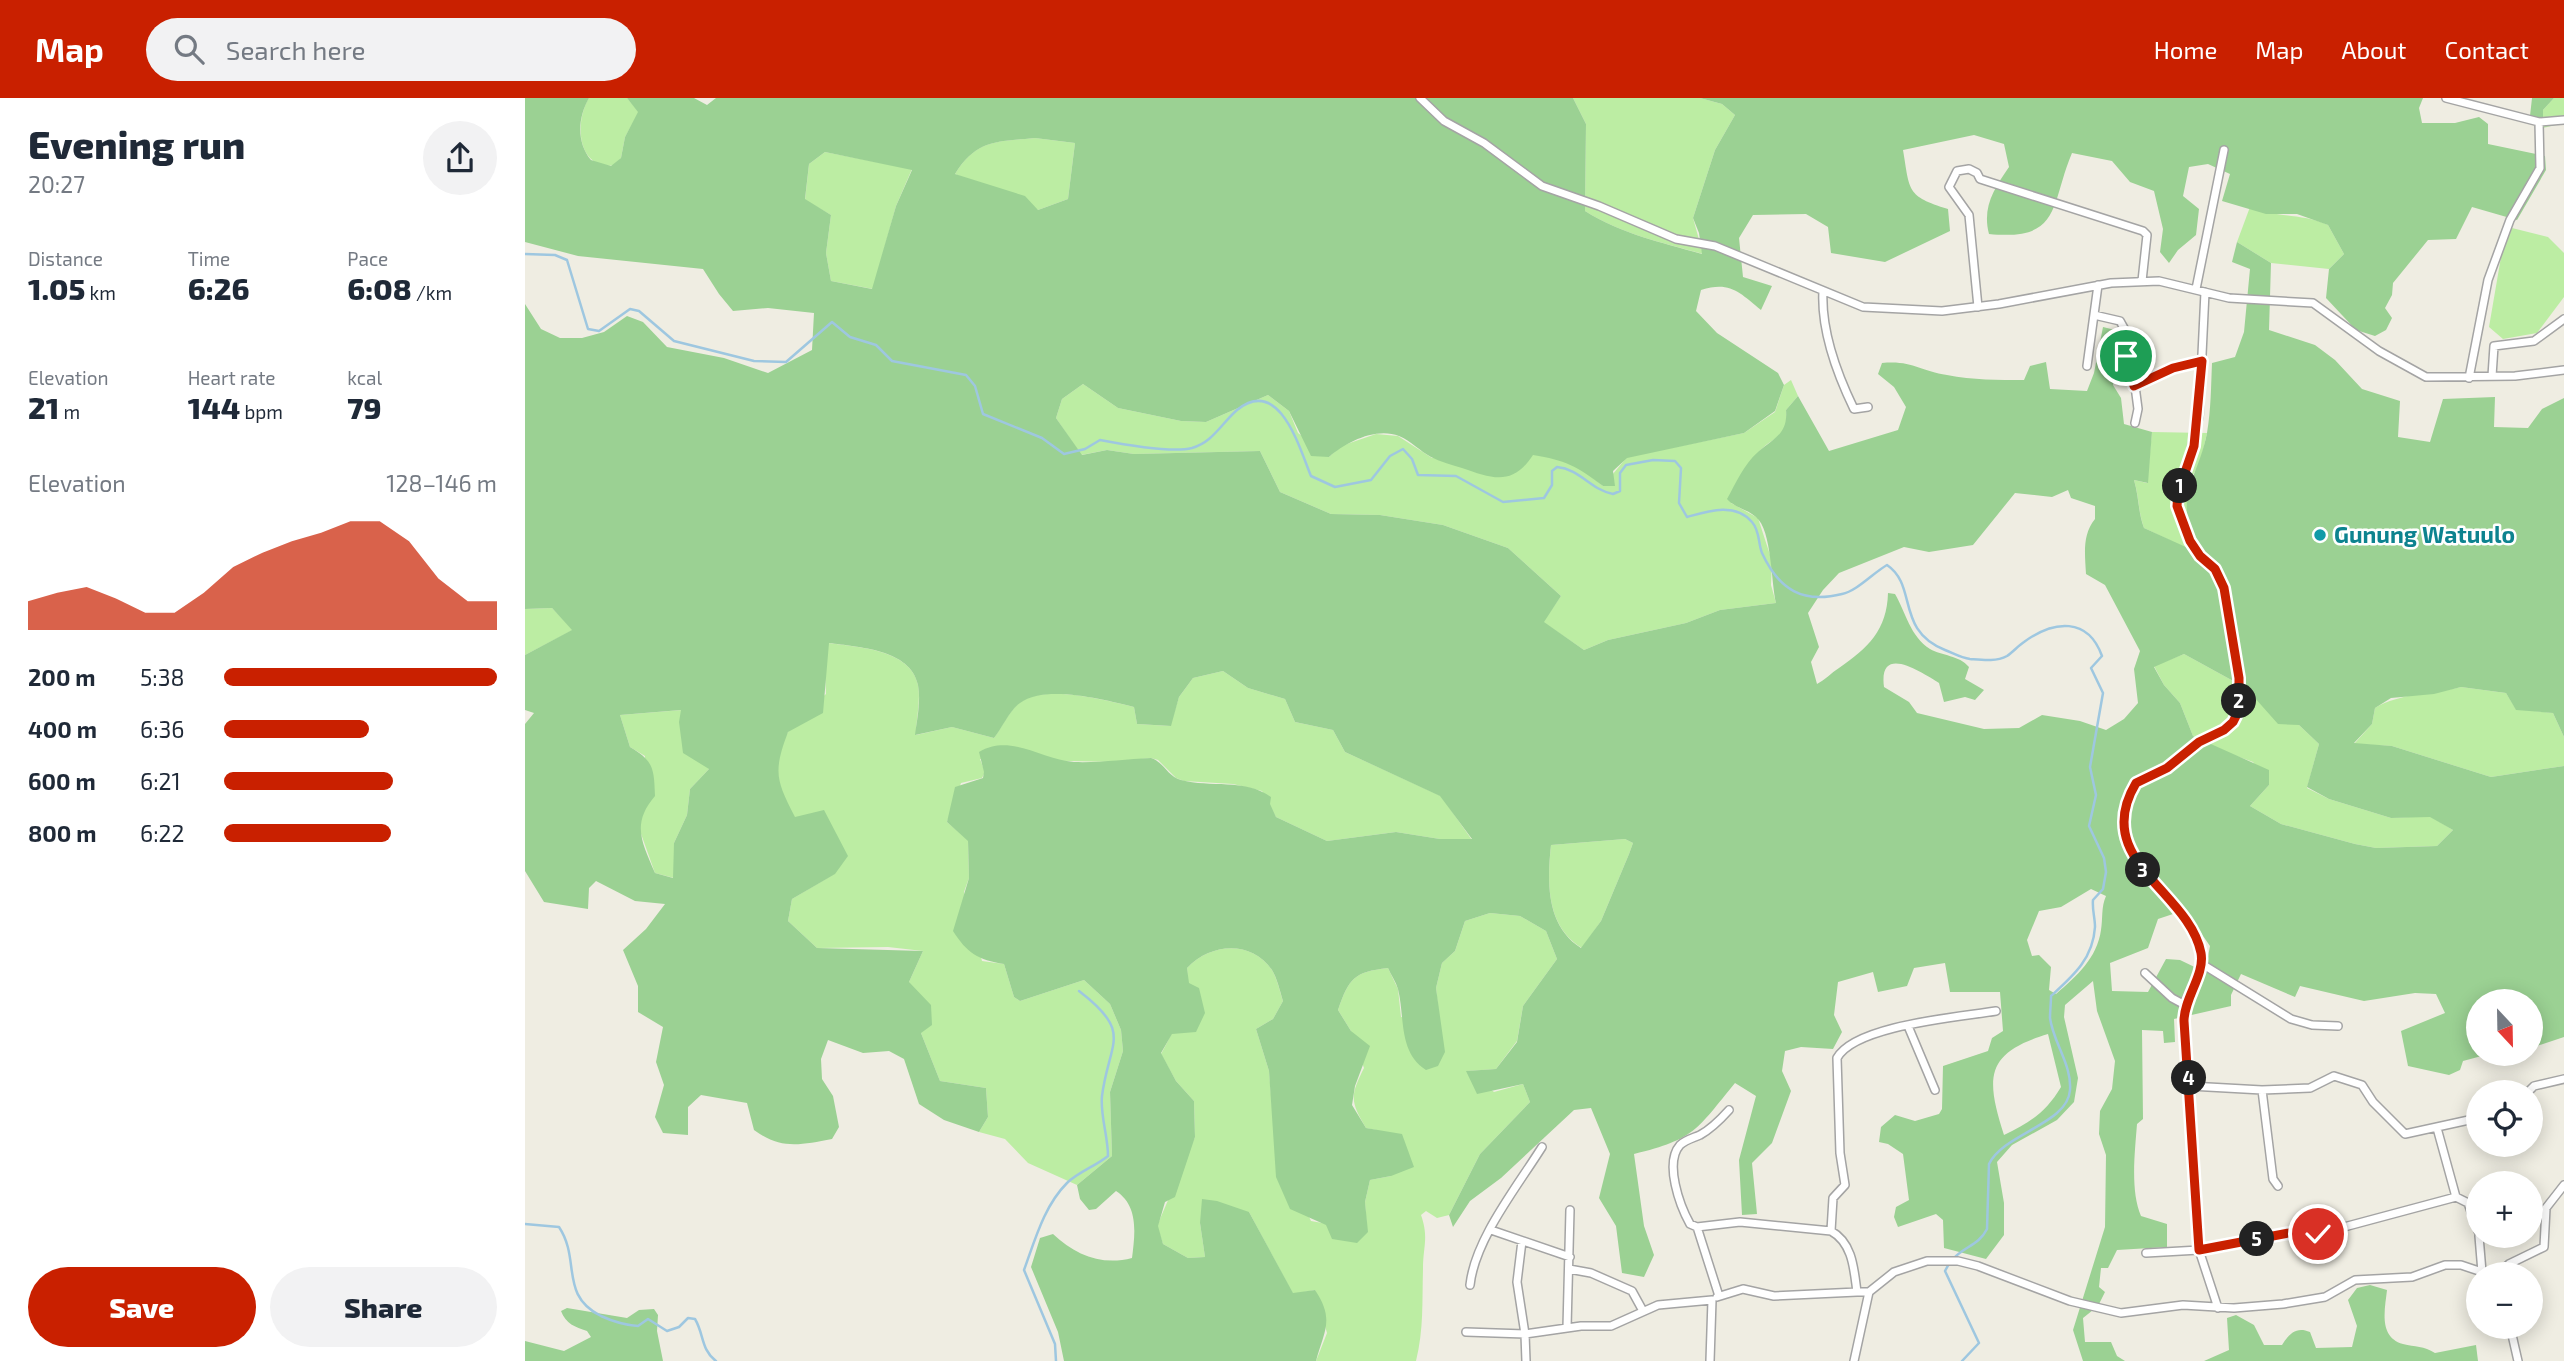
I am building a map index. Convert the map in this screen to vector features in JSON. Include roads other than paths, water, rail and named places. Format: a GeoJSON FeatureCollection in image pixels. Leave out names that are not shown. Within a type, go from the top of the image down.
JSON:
{"type":"FeatureCollection","features":[{"type":"Feature","properties":{"kind":"street"},"geometry":{"type":"LineString","coordinates":[[1420,98],[1444,121],[1484,143],[1542,186],[1599,206],[1676,239],[1716,246],[1845,301],[1882,310],[1941,311],[2098,285],[2159,281],[2235,299],[2313,303],[2379,351],[2420,375],[2469,378],[2564,370]]}},
{"type":"Feature","properties":{"kind":"street"},"geometry":{"type":"LineString","coordinates":[[2446,98],[2539,122],[2564,120]]}},
{"type":"Feature","properties":{"kind":"street"},"geometry":{"type":"LineString","coordinates":[[2469,378],[2488,280],[2510,220],[2540,168],[2539,122]]}},
{"type":"Feature","properties":{"kind":"street"},"geometry":{"type":"LineString","coordinates":[[2218,1308],[2199,1250],[2185,1005],[2202,964],[2198,943],[2137,861],[2123,823],[2136,783],[2167,768],[2199,742],[2224,730],[2233,722],[2239,710],[2239,678],[2224,588],[2215,569],[2200,556],[2190,541],[2177,506],[2178,493],[2194,446],[2202,361],[2201,290],[2224,150]]}},
{"type":"Feature","properties":{"kind":"street"},"geometry":{"type":"LineString","coordinates":[[1978,307],[1969,215],[1949,187],[1957,171],[1969,169],[1977,173],[1980,179],[2143,231],[2147,235],[2142,281]]}},
{"type":"Feature","properties":{"kind":"street"},"geometry":{"type":"LineString","coordinates":[[2087,366],[2098,285]]}},
{"type":"Feature","properties":{"kind":"street"},"geometry":{"type":"LineString","coordinates":[[1823,291],[1826,324],[1841,378],[1854,409],[1868,407]]}},
{"type":"Feature","properties":{"kind":"street"},"geometry":{"type":"LineString","coordinates":[[2094,315],[2120,321],[2125,330],[2126,356],[2138,409],[2136,422]]}},
{"type":"Feature","properties":{"kind":"street"},"geometry":{"type":"LineString","coordinates":[[2492,376],[2494,346],[2534,341],[2564,320]]}},
{"type":"Feature","properties":{"kind":"street"},"geometry":{"type":"LineString","coordinates":[[2134,386],[2173,368],[2202,361]]}},
{"type":"Feature","properties":{"kind":"street"},"geometry":{"type":"LineString","coordinates":[[2202,964],[2291,1018],[2312,1025],[2337,1026]]}},
{"type":"Feature","properties":{"kind":"street"},"geometry":{"type":"LineString","coordinates":[[2145,973],[2172,998],[2185,1005]]}},
{"type":"Feature","properties":{"kind":"street"},"geometry":{"type":"LineString","coordinates":[[1831,1231],[1833,1198],[1845,1185],[1840,1153],[1837,1058],[1850,1043],[1907,1026],[1996,1011]]}},
{"type":"Feature","properties":{"kind":"street"},"geometry":{"type":"LineString","coordinates":[[1907,1026],[1935,1090]]}},
{"type":"Feature","properties":{"kind":"street"},"geometry":{"type":"LineString","coordinates":[[2190,1086],[2262,1090],[2310,1088],[2334,1076],[2362,1085],[2373,1102],[2405,1134],[2466,1121]]}},
{"type":"Feature","properties":{"kind":"street"},"geometry":{"type":"LineString","coordinates":[[2543,1084],[2564,1079]]}},
{"type":"Feature","properties":{"kind":"street"},"geometry":{"type":"LineString","coordinates":[[2262,1090],[2273,1179],[2279,1186]]}},
{"type":"Feature","properties":{"kind":"street"},"geometry":{"type":"LineString","coordinates":[[1729,1111],[1708,1130],[1682,1143],[1675,1154],[1675,1175],[1690,1224],[1697,1227],[1740,1222],[1831,1231],[1840,1236],[1850,1253],[1857,1292]]}},
{"type":"Feature","properties":{"kind":"street"},"geometry":{"type":"LineString","coordinates":[[2437,1128],[2456,1197]]}},
{"type":"Feature","properties":{"kind":"street"},"geometry":{"type":"LineString","coordinates":[[1470,1285],[1472,1266],[1542,1147]]}},
{"type":"Feature","properties":{"kind":"street"},"geometry":{"type":"LineString","coordinates":[[2513,1262],[2544,1247],[2546,1208],[2564,1185]]}},
{"type":"Feature","properties":{"kind":"street"},"geometry":{"type":"LineString","coordinates":[[2145,1253],[2199,1250],[2294,1232],[2318,1234],[2456,1197],[2466,1202]]}},
{"type":"Feature","properties":{"kind":"street"},"geometry":{"type":"LineString","coordinates":[[1567,1328],[1570,1210]]}},
{"type":"Feature","properties":{"kind":"street"},"geometry":{"type":"LineString","coordinates":[[1697,1227],[1716,1298],[1710,1361]]}},
{"type":"Feature","properties":{"kind":"street"},"geometry":{"type":"LineString","coordinates":[[1491,1230],[1570,1257]]}},
{"type":"Feature","properties":{"kind":"street"},"geometry":{"type":"LineString","coordinates":[[1522,1241],[1517,1283],[1525,1334],[1526,1361]]}},
{"type":"Feature","properties":{"kind":"street"},"geometry":{"type":"LineString","coordinates":[[1466,1332],[1525,1334],[1611,1326],[1671,1302],[1716,1298],[1743,1289],[1774,1296],[1869,1292],[1894,1272],[1927,1261],[1941,1260],[1982,1267],[2070,1301],[2110,1311],[2132,1312],[2183,1305],[2255,1307],[2316,1299],[2355,1280],[2411,1277],[2445,1265],[2466,1267]]}},
{"type":"Feature","properties":{"kind":"street"},"geometry":{"type":"LineString","coordinates":[[1569,1269],[1591,1273],[1632,1292],[1643,1311]]}},
{"type":"Feature","properties":{"kind":"street"},"geometry":{"type":"LineString","coordinates":[[1854,1361],[1869,1292]]}},
{"type":"Feature","properties":{"kind":"street"},"geometry":{"type":"LineString","coordinates":[[2513,1339],[2518,1361]]}},
{"type":"Feature","properties":{"kind":"waterway"},"geometry":{"type":"LineString","coordinates":[[525,254],[555,255],[567,260],[588,329],[599,331],[630,309],[639,311],[674,341],[754,361],[786,362],[832,322],[850,337],[876,345],[892,361],[966,375],[975,386],[983,414],[1042,438],[1064,454],[1085,449],[1100,440],[1160,449],[1192,448],[1206,442],[1237,410],[1252,402],[1265,402],[1286,420],[1311,476],[1335,487],[1371,480],[1390,456],[1403,449],[1412,459],[1418,475],[1456,476],[1503,502],[1544,498],[1552,485],[1552,471],[1557,467],[1613,494],[1620,491],[1620,473],[1626,465],[1653,460],[1675,461],[1681,468],[1679,503],[1687,517],[1721,510],[1738,512],[1745,516],[1756,529],[1762,553],[1769,566],[1776,576],[1794,591],[1815,597],[1842,594],[1887,565],[1902,584],[1919,631],[1929,641],[1945,650],[1970,659],[2003,658],[2035,635],[2058,626],[2069,626],[2088,634],[2102,656],[2091,668],[2103,693],[2090,767],[2096,795],[2089,826],[2104,858],[2106,872],[2103,889],[2093,900],[2095,927],[2086,958],[2051,996],[2050,1018],[2068,1072],[2070,1090],[2067,1102],[2059,1112],[2008,1144],[1989,1164],[1987,1229],[1983,1236],[1955,1257],[1945,1271],[1979,1343],[1962,1361]]}},
{"type":"Feature","properties":{"kind":"waterway"},"geometry":{"type":"LineString","coordinates":[[1056,1361],[1055,1344],[1024,1270],[1041,1224],[1059,1192],[1071,1179],[1108,1156],[1102,1096],[1114,1039],[1107,1017],[1079,991]]}},
{"type":"Feature","properties":{"kind":"waterway"},"geometry":{"type":"LineString","coordinates":[[525,1224],[559,1227],[569,1252],[575,1287],[588,1308],[601,1316],[628,1325],[638,1326],[648,1319],[667,1331],[679,1327],[688,1318],[695,1319],[705,1347],[716,1361]]}},
{"type":"Feature","properties":{"kind":"place","name":"Gunung Watuulo"},"geometry":{"type":"Point","coordinates":[2320,535]}}]}
